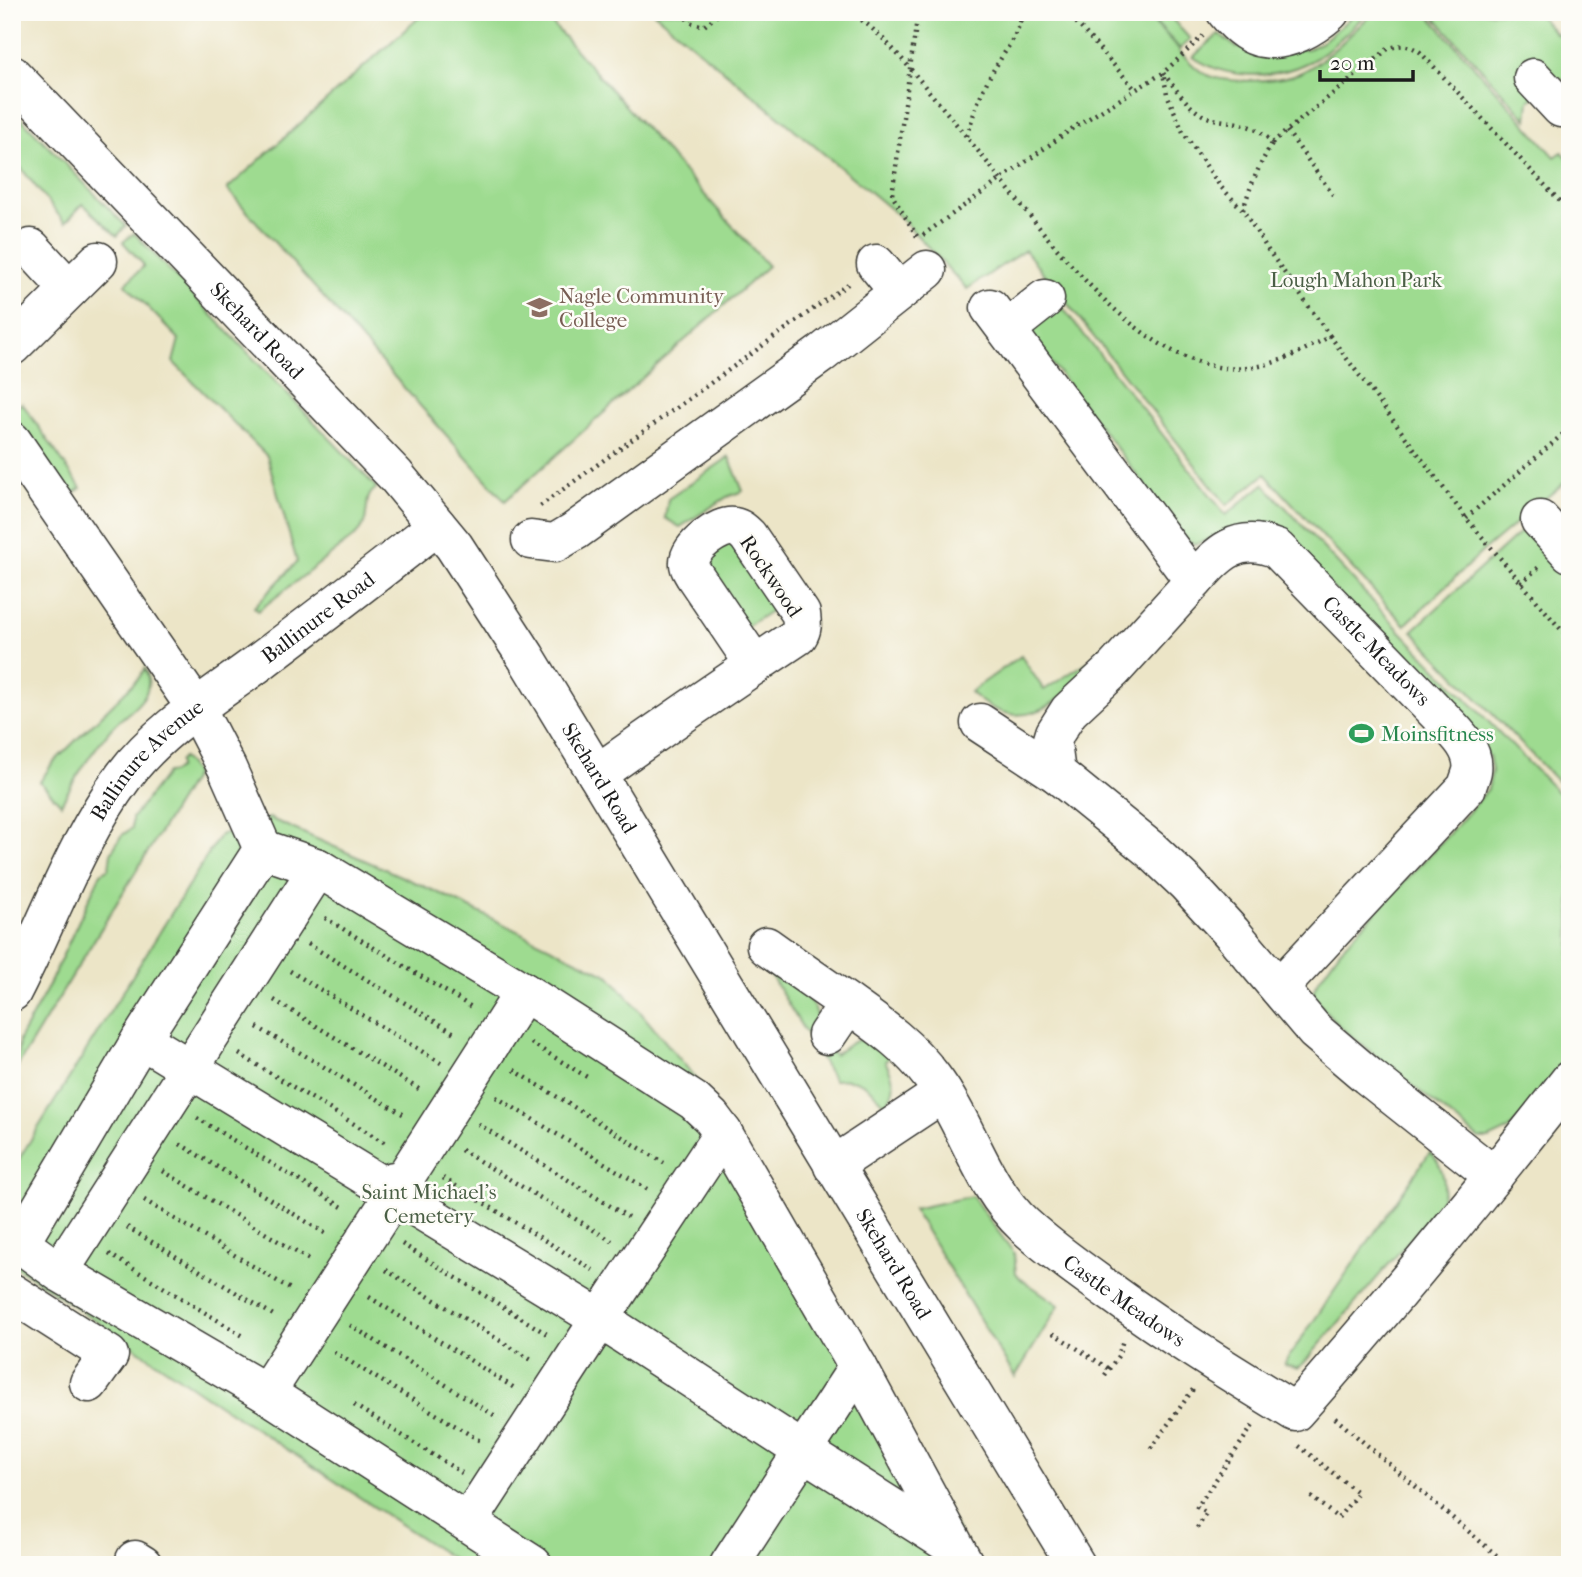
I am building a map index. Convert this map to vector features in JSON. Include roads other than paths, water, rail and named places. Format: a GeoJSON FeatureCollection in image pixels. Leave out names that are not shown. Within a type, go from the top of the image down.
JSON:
{"type":"FeatureCollection","features":[{"type":"Feature","properties":{"kind":"street"},"geometry":{"type":"LineString","coordinates":[[1226,12],[1246,31],[1261,38],[1282,37],[1314,26],[1330,12]]}},
{"type":"Feature","properties":{"kind":"street","name":"Skehard Road"},"geometry":{"type":"LineString","coordinates":[[12,75],[351,428],[396,476],[454,546],[597,774],[1076,1565]]}},
{"type":"Feature","properties":{"kind":"street"},"geometry":{"type":"LineString","coordinates":[[1533,78],[1558,111]]}},
{"type":"Feature","properties":{"kind":"street"},"geometry":{"type":"LineString","coordinates":[[32,248],[69,289]]}},
{"type":"Feature","properties":{"kind":"street"},"geometry":{"type":"LineString","coordinates":[[12,346],[98,261]]}},
{"type":"Feature","properties":{"kind":"street"},"geometry":{"type":"LineString","coordinates":[[531,540],[555,543],[575,531],[821,354],[905,266]]}},
{"type":"Feature","properties":{"kind":"street"},"geometry":{"type":"LineString","coordinates":[[1045,299],[999,318],[1194,582]]}},
{"type":"Feature","properties":{"kind":"street","name":"Ballinure Avenue"},"geometry":{"type":"LineString","coordinates":[[12,441],[196,708],[154,742],[112,793],[21,950],[12,992]]}},
{"type":"Feature","properties":{"kind":"street"},"geometry":{"type":"LineString","coordinates":[[1540,520],[1570,554]]}},
{"type":"Feature","properties":{"kind":"street","name":"Ballinure Road"},"geometry":{"type":"LineString","coordinates":[[196,708],[437,526]]}},
{"type":"Feature","properties":{"kind":"street","name":"Castle Meadows"},"geometry":{"type":"LineString","coordinates":[[1056,773],[1052,743],[1069,711],[1114,669],[1216,556],[1235,546],[1253,543],[1276,549],[1461,739],[1471,755],[1472,770],[1466,787],[1279,988]]}},
{"type":"Feature","properties":{"kind":"street"},"geometry":{"type":"LineString","coordinates":[[597,774],[755,665]]}},
{"type":"Feature","properties":{"kind":"street"},"geometry":{"type":"LineString","coordinates":[[196,708],[227,768],[263,849],[318,868],[524,992],[694,1101],[711,1117],[723,1133],[858,1367],[961,1556]]}},
{"type":"Feature","properties":{"kind":"street"},"geometry":{"type":"LineString","coordinates":[[979,723],[1056,773],[1169,866],[1209,907],[1315,1031],[1494,1176]]}},
{"type":"Feature","properties":{"kind":"street"},"geometry":{"type":"LineString","coordinates":[[263,849],[141,1038],[16,1240],[59,1272],[266,1393],[533,1565]]}},
{"type":"Feature","properties":{"kind":"street"},"geometry":{"type":"LineString","coordinates":[[59,1272],[318,868]]}},
{"type":"Feature","properties":{"kind":"street","name":"Castle Meadows"},"geometry":{"type":"LineString","coordinates":[[766,946],[881,1027],[912,1053],[943,1093],[1001,1200],[1025,1226],[1070,1263],[1161,1328],[1295,1412],[1370,1328],[1570,1080]]}},
{"type":"Feature","properties":{"kind":"street"},"geometry":{"type":"LineString","coordinates":[[266,1393],[524,992]]}},
{"type":"Feature","properties":{"kind":"street"},"geometry":{"type":"LineString","coordinates":[[827,1035],[848,1004]]}},
{"type":"Feature","properties":{"kind":"street"},"geometry":{"type":"LineString","coordinates":[[141,1038],[600,1319],[961,1556]]}},
{"type":"Feature","properties":{"kind":"street"},"geometry":{"type":"LineString","coordinates":[[833,1166],[943,1093]]}},
{"type":"Feature","properties":{"kind":"street"},"geometry":{"type":"LineString","coordinates":[[468,1522],[723,1133]]}},
{"type":"Feature","properties":{"kind":"street"},"geometry":{"type":"LineString","coordinates":[[12,1293],[99,1369]]}},
{"type":"Feature","properties":{"kind":"street"},"geometry":{"type":"LineString","coordinates":[[729,1565],[858,1367]]}},
{"type":"Feature","properties":{"kind":"place","name":"Nagle Community College"},"geometry":{"type":"Point","coordinates":[539,308]}},
{"type":"Feature","properties":{"kind":"place","name":"Moinsfitness"},"geometry":{"type":"Point","coordinates":[1361,734]}},
{"type":"Feature","properties":{"kind":"park label","name":"Lough Mahon Park"},"geometry":{"type":"Point","coordinates":[1356,280]}},
{"type":"Feature","properties":{"kind":"park label","name":"Saint Michael's Cemetery"},"geometry":{"type":"Point","coordinates":[429,1204]}}]}
